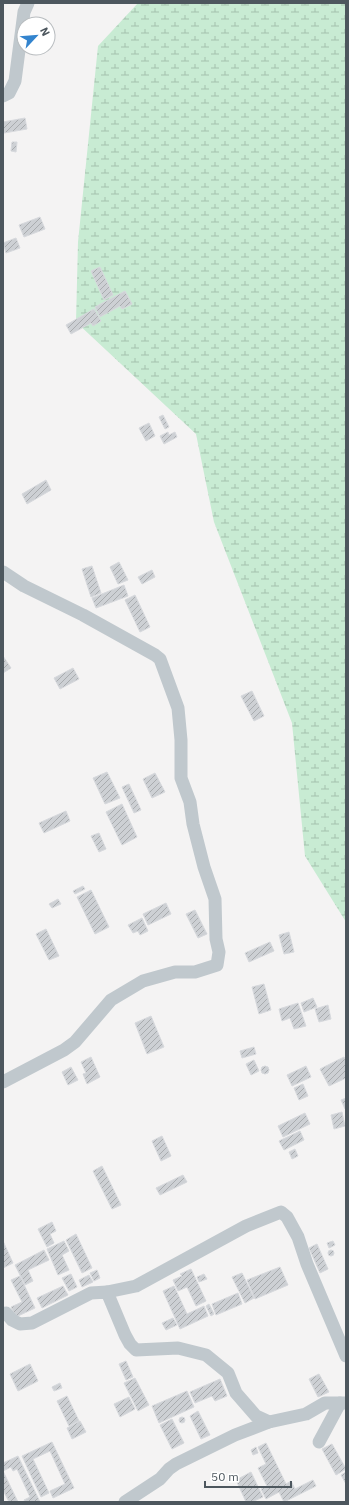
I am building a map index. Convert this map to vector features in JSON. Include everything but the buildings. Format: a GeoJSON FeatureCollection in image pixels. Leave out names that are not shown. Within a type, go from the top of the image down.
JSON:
{"type":"FeatureCollection","features":[{"type":"Feature","properties":{"kind":"street"},"geometry":{"type":"LineString","coordinates":[[3,96],[9,93],[15,81],[24,12],[28,3]]}},
{"type":"Feature","properties":{"kind":"street"},"geometry":{"type":"LineString","coordinates":[[3,572],[24,586],[83,615],[160,659],[174,694],[179,713],[181,778],[190,802],[193,824],[204,867],[215,898],[216,939],[219,952],[217,965],[195,972],[175,972],[144,981],[110,1000],[75,1042],[64,1050],[3,1082]]}},
{"type":"Feature","properties":{"kind":"street"},"geometry":{"type":"LineString","coordinates":[[3,1314],[6,1312],[12,1320],[20,1324],[32,1323],[91,1292],[107,1292],[136,1286],[246,1226],[281,1212],[287,1217],[298,1237],[307,1264],[346,1356]]}},
{"type":"Feature","properties":{"kind":"street"},"geometry":{"type":"LineString","coordinates":[[107,1292],[125,1335],[130,1344],[136,1350],[178,1348],[206,1355],[228,1373],[236,1393],[256,1416],[269,1422]]}},
{"type":"Feature","properties":{"kind":"street"},"geometry":{"type":"LineString","coordinates":[[125,1502],[160,1479],[176,1464],[235,1435],[269,1422],[306,1414],[325,1403],[343,1403]]}},
{"type":"Feature","properties":{"kind":"street"},"geometry":{"type":"LineString","coordinates":[[320,1442],[343,1403]]}},
{"type":"Feature","properties":{"kind":"green space"},"geometry":{"type":"Polygon","coordinates":[[[138,3],[346,3],[346,922],[305,856],[292,723],[214,522],[196,434],[76,322],[78,242],[98,46],[138,3]]]}}]}
